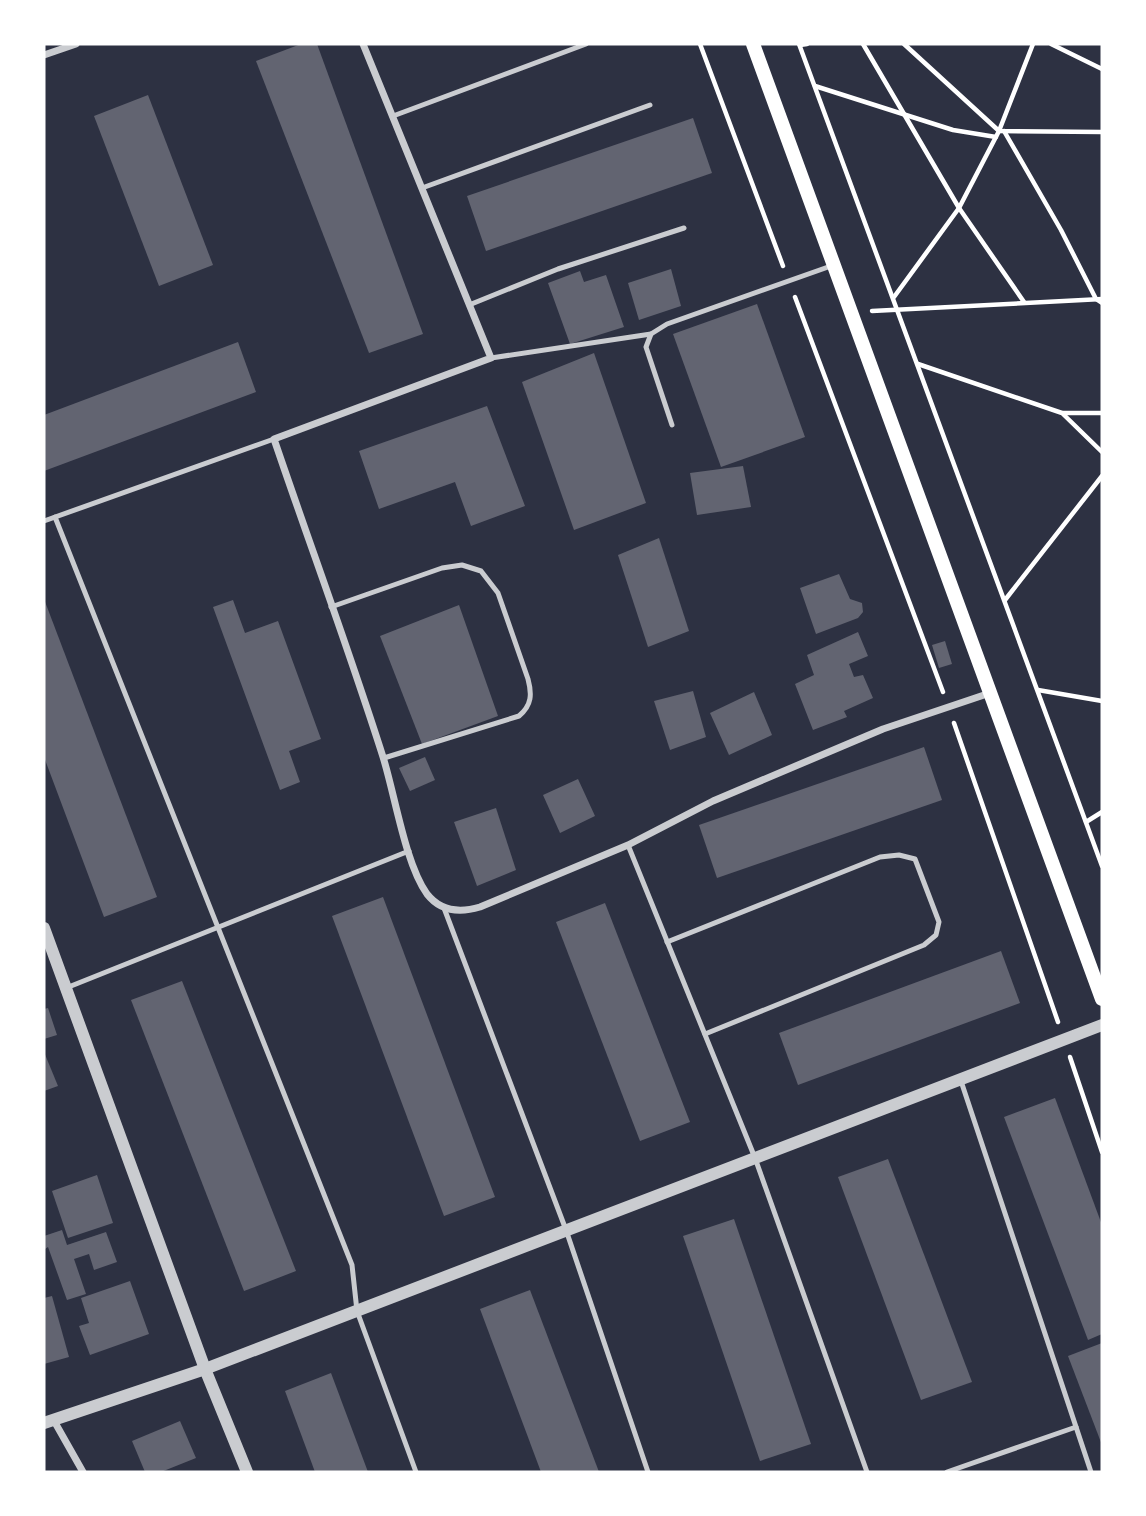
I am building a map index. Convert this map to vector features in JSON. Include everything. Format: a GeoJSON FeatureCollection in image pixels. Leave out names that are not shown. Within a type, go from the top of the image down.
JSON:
{"type":"FeatureCollection","features":[{"type":"Feature","properties":{"kind":"main road"},"geometry":{"type":"LineString","coordinates":[[753,44],[1102,999]]}},
{"type":"Feature","properties":{"kind":"street"},"geometry":{"type":"LineString","coordinates":[[44,55],[76,44]]}},
{"type":"Feature","properties":{"kind":"street"},"geometry":{"type":"LineString","coordinates":[[363,44],[491,358],[274,439],[384,758],[409,851],[424,889],[444,908],[457,911],[480,907],[628,845],[713,801],[883,729],[991,693]]}},
{"type":"Feature","properties":{"kind":"street"},"geometry":{"type":"LineString","coordinates":[[44,928],[205,1369],[247,1472]]}},
{"type":"Feature","properties":{"kind":"street"},"geometry":{"type":"LineString","coordinates":[[83,1472],[48,1421],[205,1369],[1102,1025]]}},
{"type":"Feature","properties":{"kind":"lane"},"geometry":{"type":"LineString","coordinates":[[393,116],[586,44]]}},
{"type":"Feature","properties":{"kind":"lane"},"geometry":{"type":"LineString","coordinates":[[422,188],[650,104]]}},
{"type":"Feature","properties":{"kind":"lane"},"geometry":{"type":"LineString","coordinates":[[470,305],[558,269],[684,228]]}},
{"type":"Feature","properties":{"kind":"lane"},"geometry":{"type":"LineString","coordinates":[[491,358],[651,334],[667,324],[834,265]]}},
{"type":"Feature","properties":{"kind":"lane"},"geometry":{"type":"LineString","coordinates":[[651,334],[646,347],[672,425]]}},
{"type":"Feature","properties":{"kind":"lane"},"geometry":{"type":"LineString","coordinates":[[44,521],[274,439]]}},
{"type":"Feature","properties":{"kind":"lane"},"geometry":{"type":"LineString","coordinates":[[55,517],[352,1265],[357,1311],[415,1472]]}},
{"type":"Feature","properties":{"kind":"lane"},"geometry":{"type":"LineString","coordinates":[[331,607],[442,568],[462,565],[481,571],[498,593],[528,679],[530,703],[519,716],[384,758]]}},
{"type":"Feature","properties":{"kind":"lane"},"geometry":{"type":"LineString","coordinates":[[628,845],[755,1158],[867,1472]]}},
{"type":"Feature","properties":{"kind":"lane"},"geometry":{"type":"LineString","coordinates":[[66,988],[409,851]]}},
{"type":"Feature","properties":{"kind":"lane"},"geometry":{"type":"LineString","coordinates":[[667,942],[880,857],[899,855],[915,859],[939,922],[936,935],[924,945],[705,1034]]}},
{"type":"Feature","properties":{"kind":"lane"},"geometry":{"type":"LineString","coordinates":[[444,908],[566,1230],[648,1472]]}},
{"type":"Feature","properties":{"kind":"lane"},"geometry":{"type":"LineString","coordinates":[[960,1078],[1091,1472]]}},
{"type":"Feature","properties":{"kind":"lane"},"geometry":{"type":"LineString","coordinates":[[947,1472],[1076,1427]]}},
{"type":"Feature","properties":{"kind":"path"},"geometry":{"type":"LineString","coordinates":[[700,44],[948,706],[1102,1152]]}},
{"type":"Feature","properties":{"kind":"path"},"geometry":{"type":"LineString","coordinates":[[807,44],[799,44],[1102,866]]}},
{"type":"Feature","properties":{"kind":"path"},"geometry":{"type":"LineString","coordinates":[[863,44],[958,208],[1024,302]]}},
{"type":"Feature","properties":{"kind":"path"},"geometry":{"type":"LineString","coordinates":[[851,311],[1100,300],[1002,131],[904,44]]}},
{"type":"Feature","properties":{"kind":"path"},"geometry":{"type":"LineString","coordinates":[[893,297],[958,208],[996,137],[1002,131],[1033,44]]}},
{"type":"Feature","properties":{"kind":"path"},"geometry":{"type":"LineString","coordinates":[[1051,44],[1102,69]]}},
{"type":"Feature","properties":{"kind":"path"},"geometry":{"type":"LineString","coordinates":[[815,86],[953,130],[996,137]]}},
{"type":"Feature","properties":{"kind":"path"},"geometry":{"type":"LineString","coordinates":[[1002,131],[1102,132]]}},
{"type":"Feature","properties":{"kind":"path"},"geometry":{"type":"LineString","coordinates":[[918,364],[1062,413],[1102,413]]}},
{"type":"Feature","properties":{"kind":"path"},"geometry":{"type":"LineString","coordinates":[[1062,413],[1102,452]]}},
{"type":"Feature","properties":{"kind":"path"},"geometry":{"type":"LineString","coordinates":[[1004,600],[1102,476]]}},
{"type":"Feature","properties":{"kind":"path"},"geometry":{"type":"LineString","coordinates":[[1038,690],[1102,701]]}},
{"type":"Feature","properties":{"kind":"path"},"geometry":{"type":"LineString","coordinates":[[1086,821],[1102,812]]}},
{"type":"Feature","properties":{"kind":"building"},"geometry":{"type":"Polygon","coordinates":[[[301,44],[317,44],[423,334],[369,353],[256,61],[301,44]]]}},
{"type":"Feature","properties":{"kind":"building"},"geometry":{"type":"Polygon","coordinates":[[[148,95],[213,265],[159,286],[94,116],[148,95]]]}},
{"type":"Feature","properties":{"kind":"building"},"geometry":{"type":"Polygon","coordinates":[[[693,118],[712,173],[486,251],[467,196],[693,118]]]}},
{"type":"Feature","properties":{"kind":"building"},"geometry":{"type":"Polygon","coordinates":[[[671,269],[681,306],[639,320],[628,283],[671,269]]]}},
{"type":"Feature","properties":{"kind":"building"},"geometry":{"type":"Polygon","coordinates":[[[580,271],[584,282],[606,275],[624,327],[570,344],[548,283],[580,271]]]}},
{"type":"Feature","properties":{"kind":"building"},"geometry":{"type":"Polygon","coordinates":[[[757,304],[805,437],[721,467],[673,334],[757,304]]]}},
{"type":"Feature","properties":{"kind":"building"},"geometry":{"type":"Polygon","coordinates":[[[238,342],[256,392],[44,471],[44,415],[238,342]]]}},
{"type":"Feature","properties":{"kind":"building"},"geometry":{"type":"Polygon","coordinates":[[[594,353],[646,503],[574,530],[522,382],[594,353]]]}},
{"type":"Feature","properties":{"kind":"building"},"geometry":{"type":"Polygon","coordinates":[[[487,406],[525,506],[471,526],[455,482],[379,509],[359,451],[487,406]]]}},
{"type":"Feature","properties":{"kind":"building"},"geometry":{"type":"Polygon","coordinates":[[[743,466],[751,507],[697,515],[690,473],[743,466]]]}},
{"type":"Feature","properties":{"kind":"building"},"geometry":{"type":"Polygon","coordinates":[[[659,538],[689,631],[648,647],[618,555],[659,538]]]}},
{"type":"Feature","properties":{"kind":"building"},"geometry":{"type":"Polygon","coordinates":[[[839,574],[850,599],[862,603],[863,612],[858,618],[816,634],[800,588],[839,574]]]}},
{"type":"Feature","properties":{"kind":"building"},"geometry":{"type":"Polygon","coordinates":[[[44,599],[157,897],[104,917],[44,757],[44,599]]]}},
{"type":"Feature","properties":{"kind":"building"},"geometry":{"type":"Polygon","coordinates":[[[233,600],[245,633],[278,621],[321,739],[289,751],[300,782],[280,790],[213,607],[233,600]]]}},
{"type":"Feature","properties":{"kind":"building"},"geometry":{"type":"Polygon","coordinates":[[[459,605],[498,716],[422,744],[380,636],[459,605]]]}},
{"type":"Feature","properties":{"kind":"building"},"geometry":{"type":"Polygon","coordinates":[[[858,632],[868,656],[849,664],[854,677],[863,675],[873,698],[844,711],[847,717],[813,730],[795,684],[814,675],[807,655],[858,632]]]}},
{"type":"Feature","properties":{"kind":"building"},"geometry":{"type":"Polygon","coordinates":[[[945,641],[952,664],[939,668],[932,645],[945,641]]]}},
{"type":"Feature","properties":{"kind":"building"},"geometry":{"type":"Polygon","coordinates":[[[693,691],[706,737],[670,750],[654,701],[693,691]]]}},
{"type":"Feature","properties":{"kind":"building"},"geometry":{"type":"Polygon","coordinates":[[[754,692],[772,735],[729,755],[710,713],[754,692]]]}},
{"type":"Feature","properties":{"kind":"building"},"geometry":{"type":"Polygon","coordinates":[[[924,747],[942,800],[717,878],[699,825],[924,747]]]}},
{"type":"Feature","properties":{"kind":"building"},"geometry":{"type":"Polygon","coordinates":[[[425,757],[435,780],[410,791],[399,768],[425,757]]]}},
{"type":"Feature","properties":{"kind":"building"},"geometry":{"type":"Polygon","coordinates":[[[578,779],[595,816],[560,833],[543,795],[578,779]]]}},
{"type":"Feature","properties":{"kind":"building"},"geometry":{"type":"Polygon","coordinates":[[[496,808],[516,870],[477,886],[454,822],[496,808]]]}},
{"type":"Feature","properties":{"kind":"building"},"geometry":{"type":"Polygon","coordinates":[[[383,897],[495,1197],[444,1216],[332,916],[383,897]]]}},
{"type":"Feature","properties":{"kind":"building"},"geometry":{"type":"Polygon","coordinates":[[[605,903],[690,1122],[640,1141],[556,922],[605,903]]]}},
{"type":"Feature","properties":{"kind":"building"},"geometry":{"type":"Polygon","coordinates":[[[1001,951],[1020,1003],[798,1085],[779,1033],[1001,951]]]}},
{"type":"Feature","properties":{"kind":"building"},"geometry":{"type":"Polygon","coordinates":[[[182,981],[296,1271],[244,1291],[131,1000],[182,981]]]}},
{"type":"Feature","properties":{"kind":"building"},"geometry":{"type":"Polygon","coordinates":[[[48,1008],[57,1035],[44,1039],[44,1009],[48,1008]]]}},
{"type":"Feature","properties":{"kind":"building"},"geometry":{"type":"Polygon","coordinates":[[[44,1052],[58,1086],[44,1091],[44,1052]]]}},
{"type":"Feature","properties":{"kind":"building"},"geometry":{"type":"Polygon","coordinates":[[[1055,1098],[1102,1225],[1102,1334],[1088,1340],[1004,1117],[1055,1098]]]}},
{"type":"Feature","properties":{"kind":"building"},"geometry":{"type":"Polygon","coordinates":[[[888,1159],[972,1382],[921,1400],[838,1177],[888,1159]]]}},
{"type":"Feature","properties":{"kind":"building"},"geometry":{"type":"Polygon","coordinates":[[[97,1175],[113,1223],[68,1238],[52,1191],[97,1175]]]}},
{"type":"Feature","properties":{"kind":"building"},"geometry":{"type":"Polygon","coordinates":[[[734,1219],[811,1444],[760,1461],[683,1236],[734,1219]]]}},
{"type":"Feature","properties":{"kind":"building"},"geometry":{"type":"Polygon","coordinates":[[[62,1230],[67,1245],[106,1232],[117,1262],[94,1270],[89,1254],[74,1259],[86,1294],[67,1300],[48,1247],[45,1249],[44,1245],[44,1236],[62,1230]]]}},
{"type":"Feature","properties":{"kind":"building"},"geometry":{"type":"Polygon","coordinates":[[[130,1281],[149,1334],[90,1355],[79,1326],[89,1323],[81,1298],[130,1281]]]}},
{"type":"Feature","properties":{"kind":"building"},"geometry":{"type":"Polygon","coordinates":[[[530,1290],[599,1472],[541,1472],[480,1309],[530,1290]]]}},
{"type":"Feature","properties":{"kind":"building"},"geometry":{"type":"Polygon","coordinates":[[[52,1296],[69,1357],[44,1364],[44,1298],[52,1296]]]}},
{"type":"Feature","properties":{"kind":"building"},"geometry":{"type":"Polygon","coordinates":[[[1102,1343],[1102,1445],[1068,1356],[1102,1343]]]}},
{"type":"Feature","properties":{"kind":"building"},"geometry":{"type":"Polygon","coordinates":[[[331,1373],[368,1472],[315,1472],[285,1391],[331,1373]]]}},
{"type":"Feature","properties":{"kind":"building"},"geometry":{"type":"Polygon","coordinates":[[[180,1421],[196,1458],[161,1472],[145,1472],[132,1441],[180,1421]]]}}]}
